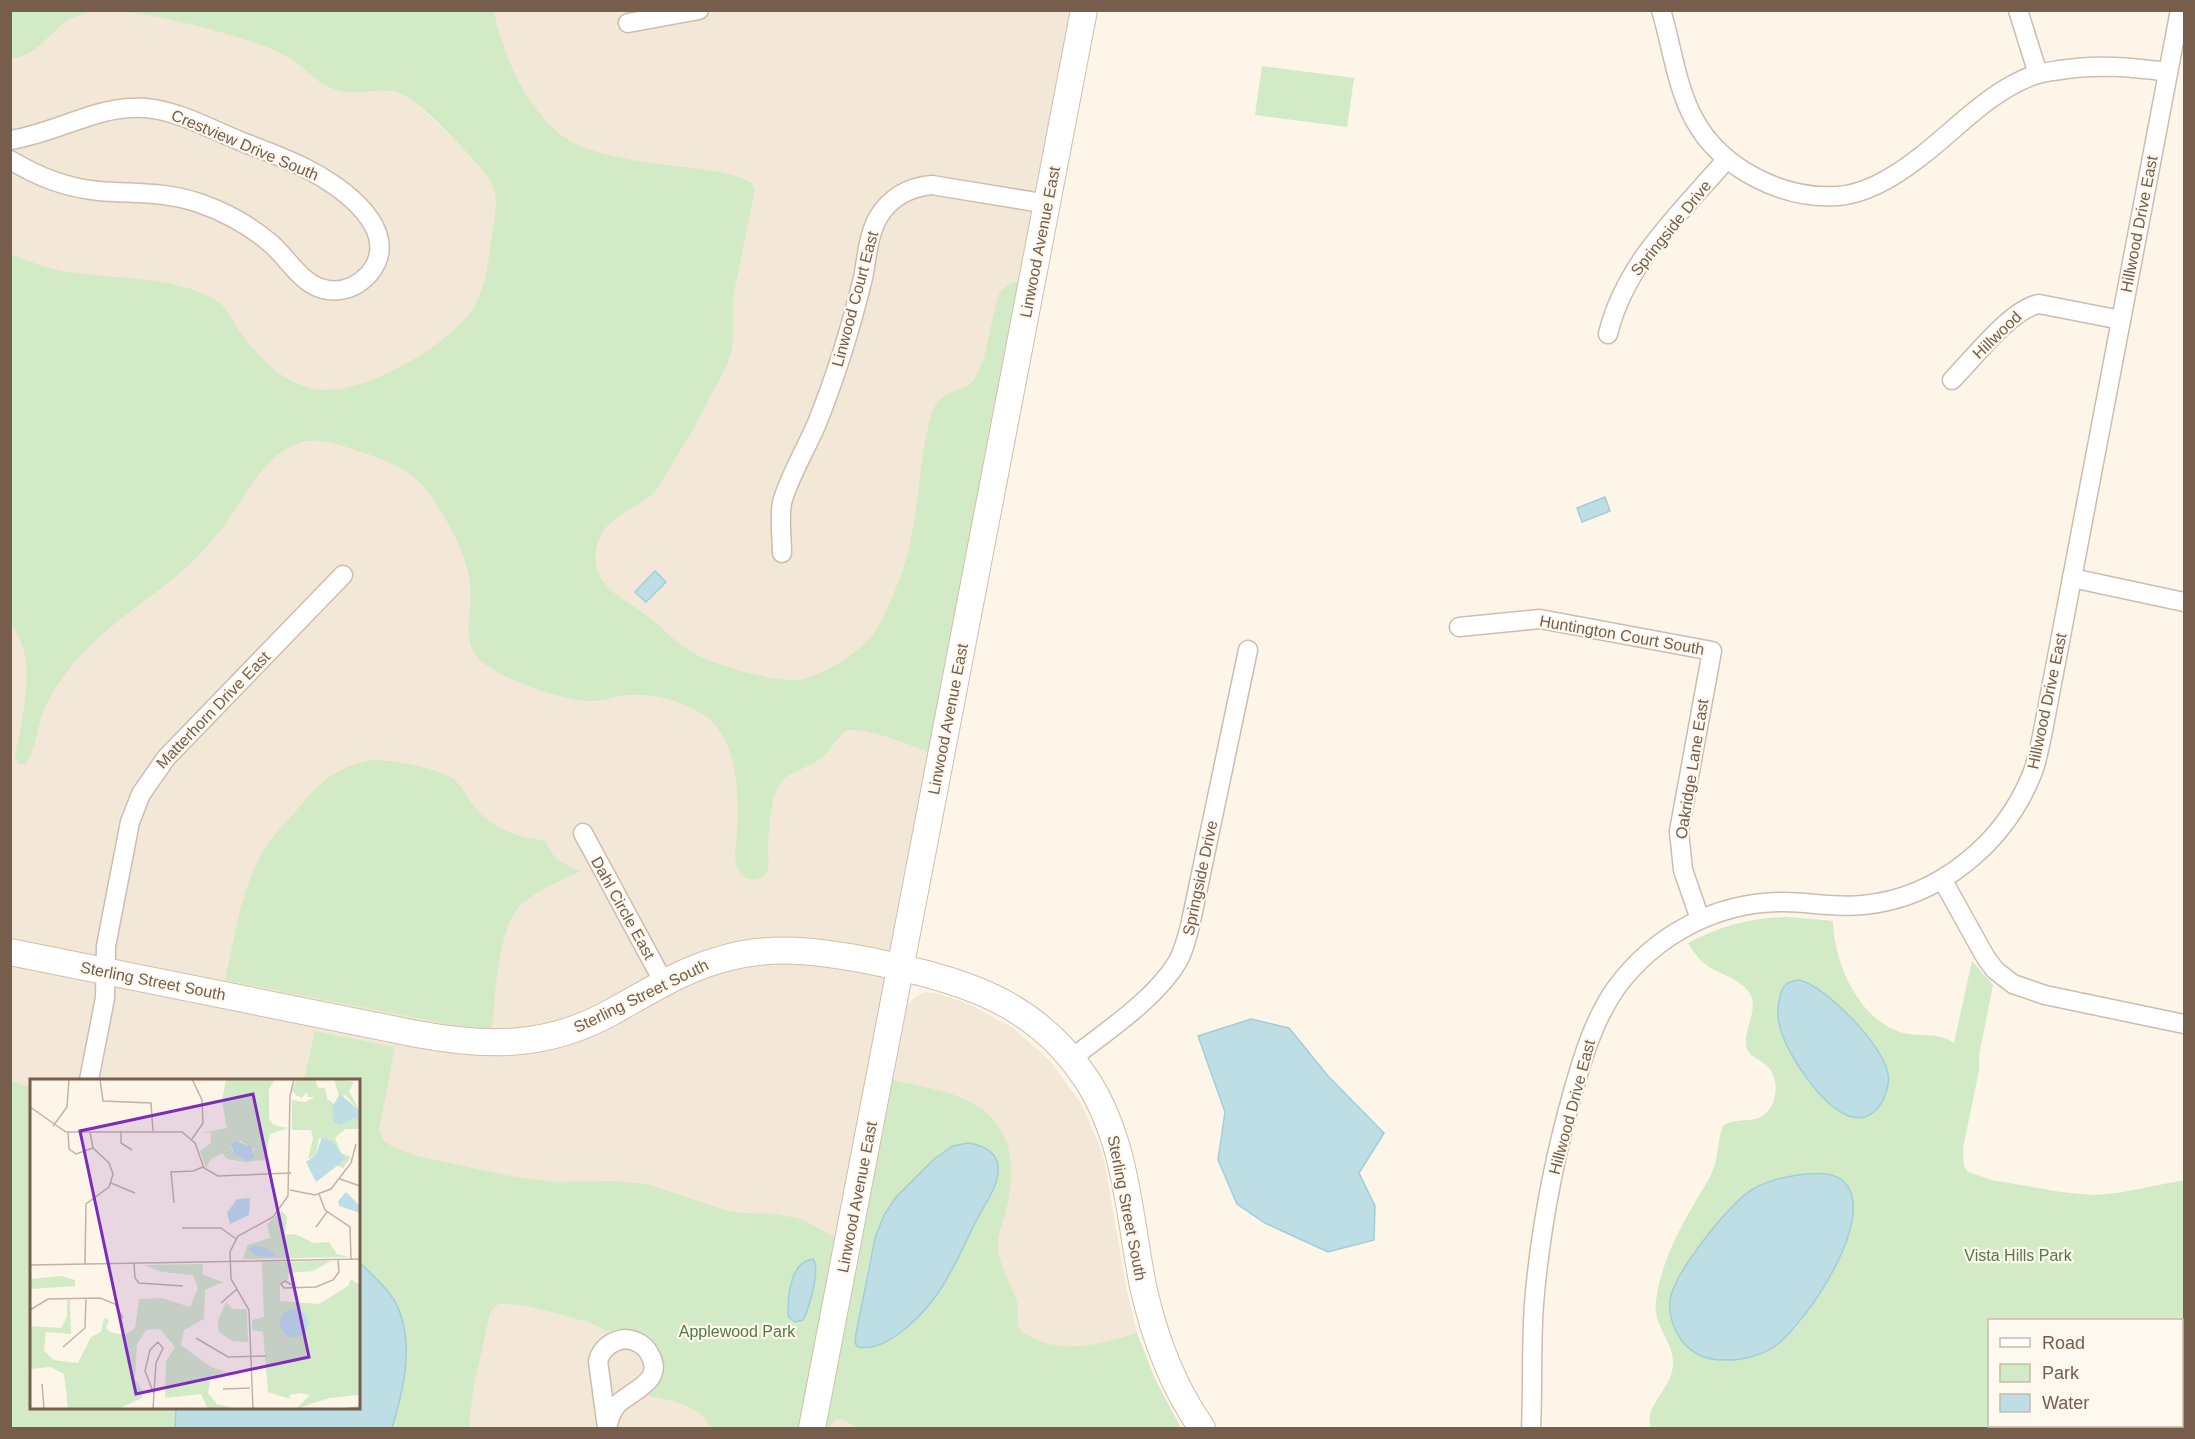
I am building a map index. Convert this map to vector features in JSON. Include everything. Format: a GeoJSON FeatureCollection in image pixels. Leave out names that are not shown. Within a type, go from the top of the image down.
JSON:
{"type":"FeatureCollection","features":[{"type":"Feature","properties":{"kind":"street"},"geometry":{"type":"LineString","coordinates":[[628,23],[699,10]]}},
{"type":"Feature","properties":{"kind":"street","name":"Linwood Avenue East"},"geometry":{"type":"LineString","coordinates":[[812,1428],[1084,10]]}},
{"type":"Feature","properties":{"kind":"street"},"geometry":{"type":"LineString","coordinates":[[1661,10],[1684,97],[1702,133],[1727,159],[1750,175],[1795,192],[1817,196],[1840,196],[1865,190],[1889,178],[1919,158],[1972,112],[1999,93],[2038,74],[2084,66],[2129,66],[2168,72]]}},
{"type":"Feature","properties":{"kind":"street"},"geometry":{"type":"LineString","coordinates":[[2018,10],[2038,74]]}},
{"type":"Feature","properties":{"kind":"street","name":"Hillwood Drive East"},"geometry":{"type":"LineString","coordinates":[[1531,1428],[1534,1304],[1540,1250],[1561,1135],[1583,1057],[1605,1005],[1626,976],[1656,946],[1700,919],[1737,907],[1761,903],[1793,902],[1835,906],[1873,904],[1901,897],[1942,879],[1970,860],[1990,842],[2015,808],[2032,773],[2042,736],[2180,10]]}},
{"type":"Feature","properties":{"kind":"street","name":"Crestview Drive South"},"geometry":{"type":"LineString","coordinates":[[10,140],[45,132],[111,109],[146,108],[172,114],[299,165],[330,183],[372,221],[379,241],[377,258],[368,274],[355,286],[339,290],[320,288],[303,278],[262,236],[213,208],[161,194],[99,191],[66,186],[40,176],[10,160]]}},
{"type":"Feature","properties":{"kind":"street","name":"Springside Drive"},"geometry":{"type":"LineString","coordinates":[[1608,334],[1621,294],[1635,269],[1727,159]]}},
{"type":"Feature","properties":{"kind":"street","name":"Linwood Court East"},"geometry":{"type":"LineString","coordinates":[[782,553],[781,513],[784,498],[828,394],[848,331],[873,229],[882,212],[903,193],[933,185],[1047,204]]}},
{"type":"Feature","properties":{"kind":"street","name":"Hillwood"},"geometry":{"type":"LineString","coordinates":[[1952,380],[2015,315],[2028,306],[2039,304],[2121,320]]}},
{"type":"Feature","properties":{"kind":"street","name":"Matterhorn Drive East"},"geometry":{"type":"LineString","coordinates":[[89,1079],[105,998],[106,946],[130,822],[141,794],[166,758],[343,575]]}},
{"type":"Feature","properties":{"kind":"street"},"geometry":{"type":"LineString","coordinates":[[2072,578],[2184,602]]}},
{"type":"Feature","properties":{"kind":"street","name":"Huntington Court South"},"geometry":{"type":"LineString","coordinates":[[1460,627],[1540,619],[1712,651]]}},
{"type":"Feature","properties":{"kind":"street","name":"Springside Drive"},"geometry":{"type":"LineString","coordinates":[[1071,1059],[1153,993],[1180,958],[1190,926],[1248,650]]}},
{"type":"Feature","properties":{"kind":"street","name":"Oakridge Lane East"},"geometry":{"type":"LineString","coordinates":[[1700,919],[1683,870],[1679,831],[1712,651]]}},
{"type":"Feature","properties":{"kind":"street","name":"Dahl Circle East"},"geometry":{"type":"LineString","coordinates":[[583,832],[664,983]]}},
{"type":"Feature","properties":{"kind":"street"},"geometry":{"type":"LineString","coordinates":[[1942,879],[1986,958],[1995,970],[2013,984],[2045,995],[2184,1024]]}},
{"type":"Feature","properties":{"kind":"street","name":"Sterling Street South"},"geometry":{"type":"LineString","coordinates":[[10,952],[417,1034],[458,1041],[491,1043],[535,1040],[574,1030],[608,1015],[691,970],[719,959],[754,951],[820,952],[961,983],[997,998],[1041,1029],[1071,1059],[1096,1096],[1110,1124],[1121,1162],[1151,1319],[1169,1368],[1202,1428]]}},
{"type":"Feature","properties":{"kind":"street"},"geometry":{"type":"LineString","coordinates":[[633,1340],[650,1354],[653,1365],[651,1375],[643,1387],[616,1407],[607,1428],[604,1396],[598,1370],[599,1356],[612,1343],[633,1340]]}},
{"type":"Feature","properties":{"kind":"shaded area"},"geometry":{"type":"Polygon","coordinates":[[[11,11],[241,11],[338,31],[508,189],[572,148],[474,56],[484,11],[1070,11],[829,1269],[366,1174],[392,1047],[308,1079],[30,1079],[30,1104],[11,1100],[11,11]]]}},
{"type":"Feature","properties":{"kind":"shaded area"},"geometry":{"type":"Polygon","coordinates":[[[925,992],[967,1003],[1013,1028],[1050,1061],[1082,1105],[1104,1160],[1126,1286],[1137,1333],[1155,1379],[1181,1428],[826,1428],[907,1006],[914,998],[925,992]]]}},
{"type":"Feature","properties":{"kind":"shaded area"},"geometry":{"type":"Polygon","coordinates":[[[470,1294],[627,1326],[627,1329],[643,1333],[657,1345],[663,1363],[659,1383],[649,1396],[799,1428],[442,1428],[470,1294]]]}},
{"type":"Feature","properties":{"kind":"green space"},"geometry":{"type":"Polygon","coordinates":[[[11,11],[101,11],[72,18],[34,50],[11,58],[11,11]]]}},
{"type":"Feature","properties":{"kind":"green space"},"geometry":{"type":"Polygon","coordinates":[[[101,11],[494,11],[503,46],[518,80],[538,112],[564,137],[577,145],[612,156],[721,172],[752,183],[755,189],[733,297],[733,339],[725,369],[695,426],[655,492],[608,526],[598,542],[595,556],[601,578],[617,595],[649,617],[687,649],[740,671],[785,680],[805,679],[846,658],[873,634],[882,621],[894,594],[908,551],[932,412],[937,403],[948,394],[965,387],[975,378],[983,359],[1000,292],[1009,284],[1020,281],[929,752],[874,733],[845,731],[821,758],[782,781],[775,795],[771,813],[768,869],[763,876],[756,879],[743,876],[735,859],[738,805],[732,759],[721,732],[712,722],[694,709],[651,696],[629,695],[598,701],[563,697],[516,681],[489,667],[473,651],[470,642],[468,633],[471,592],[464,558],[447,521],[426,489],[405,471],[388,462],[335,443],[315,440],[294,445],[282,451],[272,460],[262,470],[222,528],[196,558],[108,629],[77,659],[47,703],[28,759],[25,764],[18,764],[15,756],[24,706],[26,670],[19,638],[11,625],[11,254],[61,271],[142,279],[196,291],[221,304],[256,352],[276,371],[299,384],[326,390],[366,382],[412,360],[434,346],[468,315],[478,299],[486,276],[496,204],[494,190],[487,176],[457,141],[415,102],[393,91],[353,93],[337,90],[322,83],[288,57],[276,51],[223,33],[153,16],[101,11]]]}},
{"type":"Feature","properties":{"kind":"green space"},"geometry":{"type":"Polygon","coordinates":[[[1262,66],[1354,78],[1347,127],[1255,115],[1262,66]]]}},
{"type":"Feature","properties":{"kind":"green space"},"geometry":{"type":"Polygon","coordinates":[[[373,760],[415,765],[447,775],[459,785],[479,813],[487,819],[515,834],[545,840],[551,852],[559,860],[581,871],[536,893],[515,913],[508,927],[499,962],[492,1029],[457,1026],[225,980],[244,895],[268,843],[328,778],[348,767],[373,760]]]}},
{"type":"Feature","properties":{"kind":"green space","name":"Vista Hills Park"},"geometry":{"type":"Polygon","coordinates":[[[1789,917],[1833,921],[1838,954],[1851,987],[1872,1015],[1885,1025],[1907,1034],[1941,1037],[1954,1043],[1972,961],[1993,985],[1963,1148],[1964,1166],[1968,1172],[1992,1180],[2061,1192],[2094,1195],[2118,1193],[2184,1180],[2184,1428],[1651,1428],[1651,1413],[1671,1375],[1673,1366],[1671,1349],[1660,1326],[1656,1310],[1658,1289],[1665,1264],[1681,1228],[1713,1170],[1723,1126],[1734,1121],[1761,1117],[1773,1103],[1776,1090],[1772,1072],[1747,1049],[1747,1034],[1753,1005],[1748,991],[1735,980],[1706,965],[1688,943],[1712,932],[1762,919],[1789,917]],[[1805,982],[1781,994],[1782,1029],[1797,1064],[1808,1080],[1821,1095],[1849,1116],[1884,1097],[1887,1081],[1883,1064],[1863,1030],[1819,990],[1805,982]],[[1805,1174],[1770,1183],[1744,1197],[1723,1217],[1686,1265],[1671,1293],[1670,1312],[1681,1338],[1691,1349],[1718,1360],[1749,1358],[1763,1353],[1785,1339],[1807,1314],[1842,1251],[1849,1235],[1854,1208],[1824,1174],[1805,1174]]]}},
{"type":"Feature","properties":{"kind":"green space","name":"Applewood Park"},"geometry":{"type":"Polygon","coordinates":[[[315,1031],[395,1047],[379,1130],[384,1141],[395,1148],[417,1156],[515,1177],[554,1182],[611,1181],[647,1184],[725,1210],[776,1214],[801,1219],[835,1237],[799,1428],[710,1428],[705,1420],[692,1409],[675,1402],[648,1396],[655,1389],[662,1371],[660,1352],[649,1337],[630,1330],[608,1331],[591,1323],[532,1307],[501,1304],[496,1306],[489,1317],[473,1391],[469,1428],[11,1428],[10,1080],[30,1088],[30,1409],[360,1409],[360,1079],[304,1079],[315,1031]]]}},
{"type":"Feature","properties":{"kind":"green space"},"geometry":{"type":"Polygon","coordinates":[[[893,1080],[963,1098],[986,1113],[996,1123],[1010,1154],[1010,1188],[998,1250],[1017,1302],[1019,1327],[1025,1334],[1035,1339],[1061,1346],[1099,1343],[1137,1333],[1155,1379],[1181,1428],[857,1428],[842,1419],[835,1420],[829,1428],[826,1428],[893,1080]],[[968,1143],[954,1146],[942,1153],[902,1190],[885,1212],[879,1224],[867,1271],[856,1334],[858,1347],[876,1345],[891,1337],[920,1313],[941,1286],[995,1183],[999,1169],[986,1148],[968,1143]]]}},
{"type":"Feature","properties":{"kind":"water"},"geometry":{"type":"Polygon","coordinates":[[[1605,497],[1610,511],[1582,522],[1577,508],[1605,497]]]}},
{"type":"Feature","properties":{"kind":"water"},"geometry":{"type":"Polygon","coordinates":[[[655,571],[666,582],[646,602],[635,592],[655,571]]]}},
{"type":"Feature","properties":{"kind":"water"},"geometry":{"type":"Polygon","coordinates":[[[1799,980],[1824,993],[1838,1005],[1865,1034],[1884,1062],[1888,1074],[1886,1092],[1878,1108],[1872,1114],[1857,1118],[1838,1110],[1816,1090],[1796,1063],[1783,1035],[1778,1013],[1784,986],[1799,980]]]}},
{"type":"Feature","properties":{"kind":"water"},"geometry":{"type":"Polygon","coordinates":[[[1251,1019],[1289,1028],[1328,1076],[1384,1133],[1359,1173],[1375,1206],[1374,1240],[1328,1252],[1265,1223],[1237,1204],[1218,1160],[1225,1112],[1198,1036],[1251,1019]]]}},
{"type":"Feature","properties":{"kind":"water"},"geometry":{"type":"Polygon","coordinates":[[[968,1143],[983,1147],[995,1156],[998,1173],[991,1195],[954,1267],[930,1304],[896,1336],[870,1347],[858,1347],[855,1343],[856,1334],[875,1238],[884,1215],[896,1197],[934,1159],[953,1146],[968,1143]]]}},
{"type":"Feature","properties":{"kind":"water"},"geometry":{"type":"Polygon","coordinates":[[[1820,1173],[1836,1176],[1844,1182],[1852,1198],[1853,1218],[1846,1242],[1821,1292],[1791,1332],[1766,1351],[1730,1360],[1701,1356],[1680,1338],[1671,1317],[1670,1300],[1681,1273],[1704,1239],[1743,1196],[1765,1183],[1820,1173]]]}},
{"type":"Feature","properties":{"kind":"water"},"geometry":{"type":"Polygon","coordinates":[[[813,1259],[816,1271],[811,1298],[803,1320],[795,1322],[788,1314],[792,1280],[799,1266],[813,1259]]]}},
{"type":"Feature","properties":{"kind":"water"},"geometry":{"type":"Polygon","coordinates":[[[360,1263],[394,1300],[405,1331],[406,1364],[392,1428],[175,1428],[176,1409],[360,1409],[360,1263]]]}}]}
